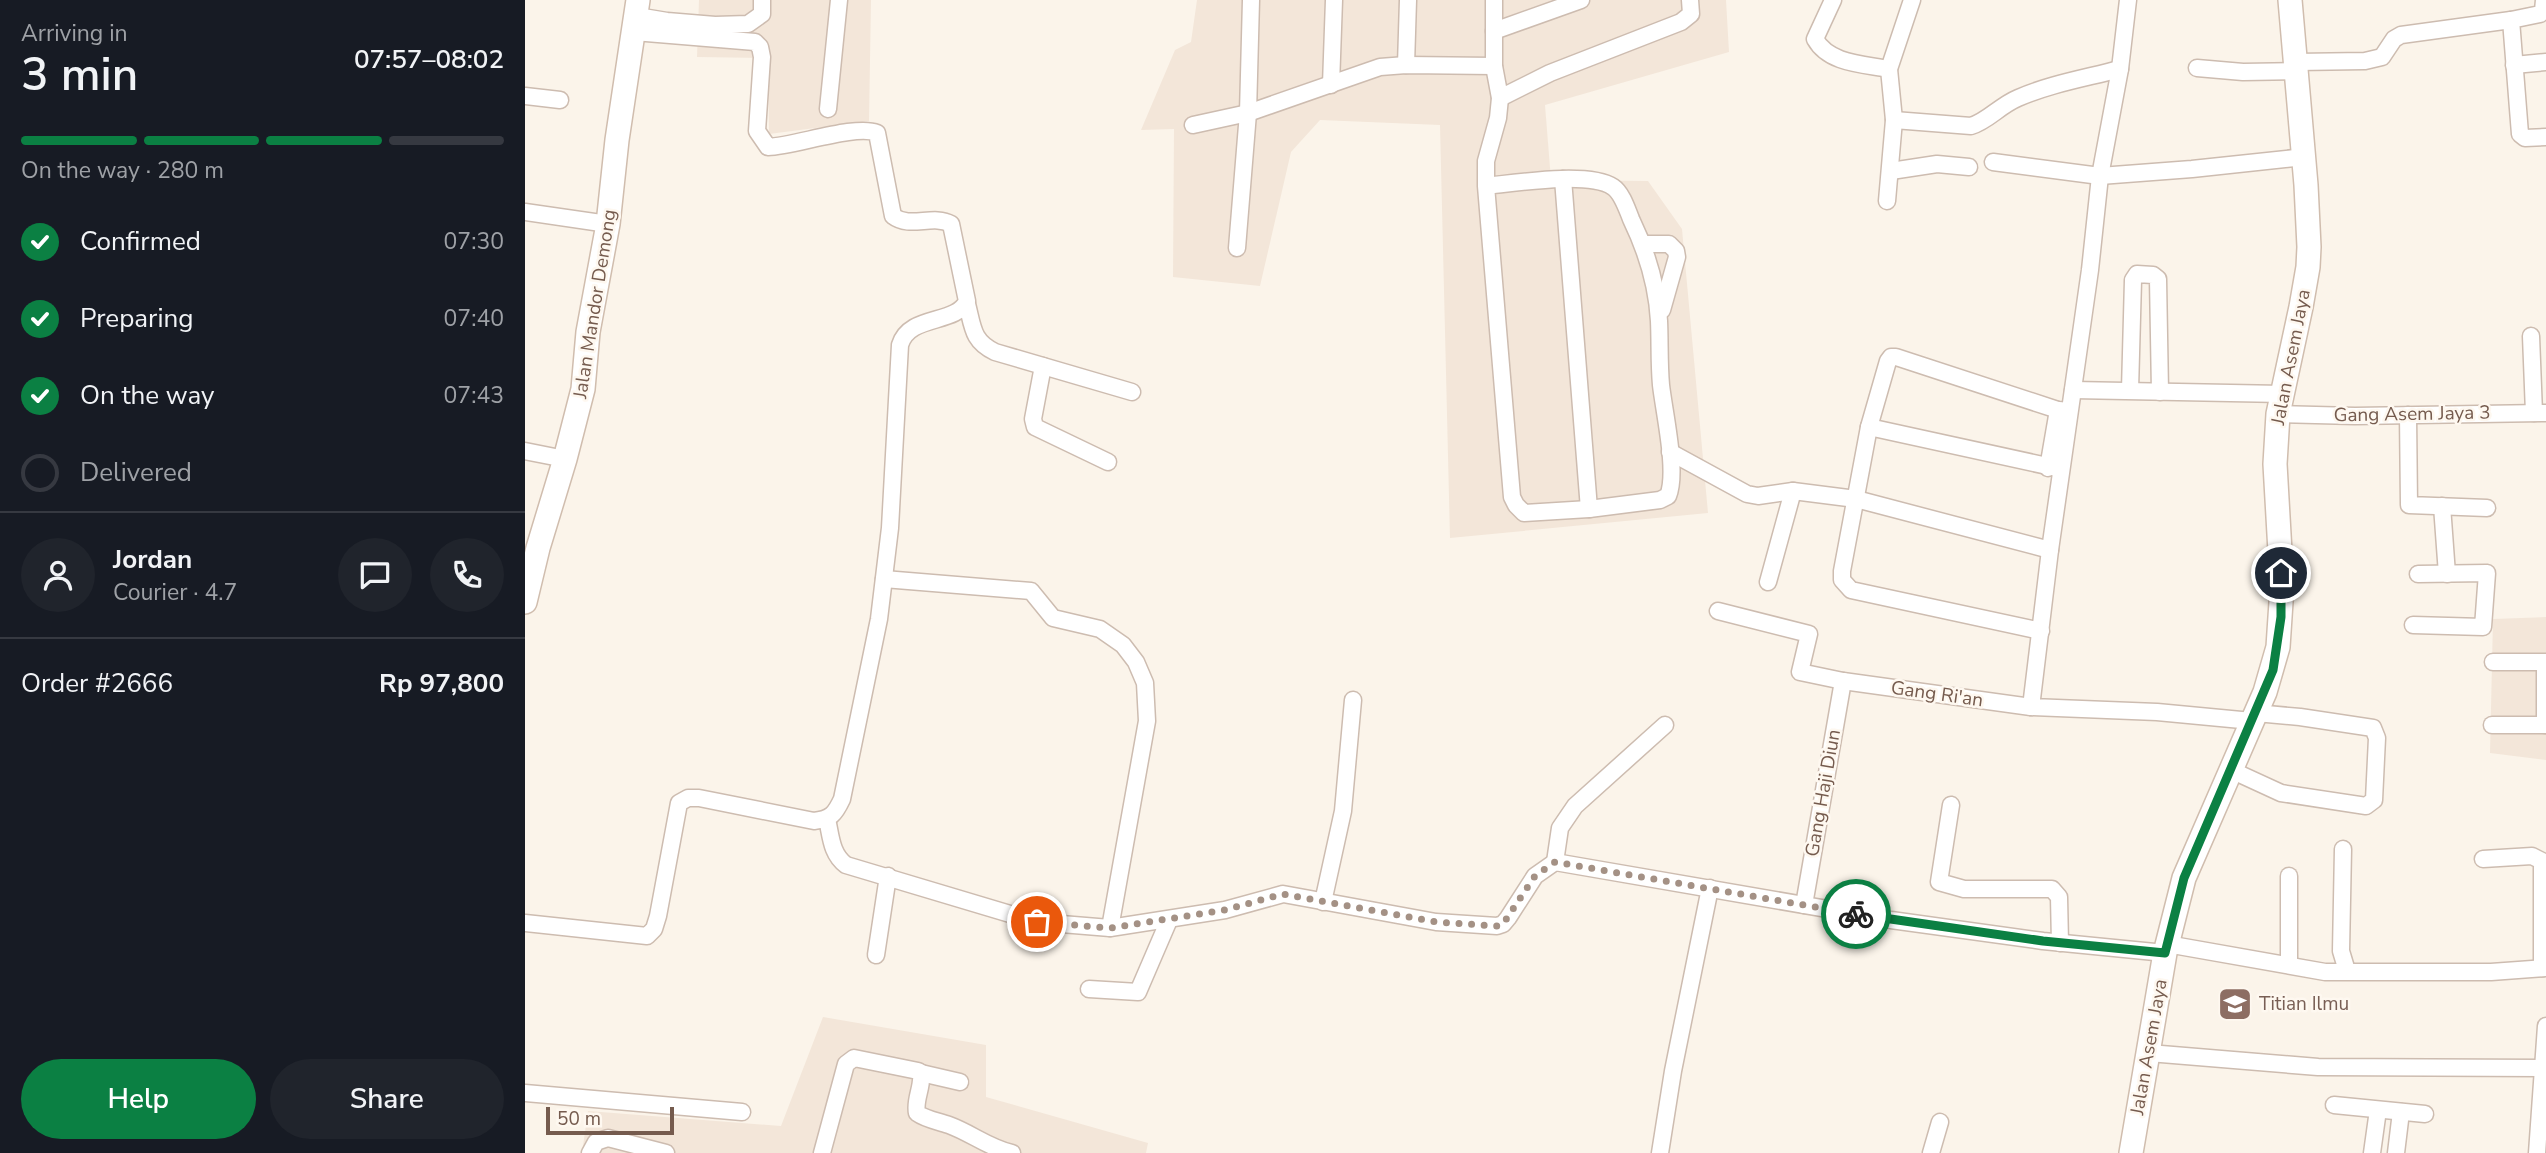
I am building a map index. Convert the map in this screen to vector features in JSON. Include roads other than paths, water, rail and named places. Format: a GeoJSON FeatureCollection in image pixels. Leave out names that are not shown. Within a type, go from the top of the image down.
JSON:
{"type":"FeatureCollection","features":[{"type":"Feature","properties":{"kind":"main road","name":"Jalan Asem Jaya"},"geometry":{"type":"LineString","coordinates":[[2131,1153],[2166,948],[2184,878],[2273,670],[2281,617],[2275,464],[2280,404],[2308,267],[2304,157],[2290,0]]}},
{"type":"Feature","properties":{"kind":"main road","name":"Jalan Mandor Demong"},"geometry":{"type":"LineString","coordinates":[[525,602],[537,548],[565,459],[583,389],[593,298],[608,224],[617,140],[636,16]]}},
{"type":"Feature","properties":{"kind":"street"},"geometry":{"type":"LineString","coordinates":[[636,16],[667,22],[748,24],[762,14],[762,0]]}},
{"type":"Feature","properties":{"kind":"street"},"geometry":{"type":"LineString","coordinates":[[828,109],[839,0]]}},
{"type":"Feature","properties":{"kind":"street"},"geometry":{"type":"LineString","coordinates":[[1237,248],[1248,113],[1251,0]]}},
{"type":"Feature","properties":{"kind":"street"},"geometry":{"type":"LineString","coordinates":[[1331,85],[1334,0]]}},
{"type":"Feature","properties":{"kind":"street"},"geometry":{"type":"LineString","coordinates":[[1406,65],[1408,0]]}},
{"type":"Feature","properties":{"kind":"street"},"geometry":{"type":"LineString","coordinates":[[1486,186],[1563,179],[1594,181],[1615,188],[1650,260],[1659,319],[1660,374],[1670,452],[1671,486],[1668,496],[1654,502],[1524,513],[1512,497],[1486,186],[1486,161],[1498,118],[1500,99],[1494,66],[1494,0]]}},
{"type":"Feature","properties":{"kind":"street"},"geometry":{"type":"LineString","coordinates":[[1494,31],[1581,0]]}},
{"type":"Feature","properties":{"kind":"street"},"geometry":{"type":"LineString","coordinates":[[1500,99],[1550,73],[1681,22],[1691,14],[1691,0]]}},
{"type":"Feature","properties":{"kind":"street"},"geometry":{"type":"LineString","coordinates":[[1833,0],[1815,39],[1820,49],[1837,59],[1888,69]]}},
{"type":"Feature","properties":{"kind":"street"},"geometry":{"type":"LineString","coordinates":[[1887,201],[1894,120],[1888,69],[1912,0]]}},
{"type":"Feature","properties":{"kind":"street"},"geometry":{"type":"LineString","coordinates":[[2031,707],[2050,550],[2055,469],[2064,411],[2073,390],[2100,176],[2120,69],[2128,0]]}},
{"type":"Feature","properties":{"kind":"street"},"geometry":{"type":"LineString","coordinates":[[2197,68],[2243,72],[2365,61],[2382,57],[2394,39],[2401,35],[2540,14],[2544,0]]}},
{"type":"Feature","properties":{"kind":"street"},"geometry":{"type":"LineString","coordinates":[[636,16],[755,42],[760,47],[762,57],[757,131],[768,147],[787,147],[830,136],[870,130],[877,133],[893,216],[906,222],[945,221],[951,224],[967,304],[975,336],[981,345],[995,352],[1132,392]]}},
{"type":"Feature","properties":{"kind":"street"},"geometry":{"type":"LineString","coordinates":[[2511,20],[2520,134],[2525,138],[2546,136]]}},
{"type":"Feature","properties":{"kind":"street"},"geometry":{"type":"LineString","coordinates":[[2514,65],[2546,62]]}},
{"type":"Feature","properties":{"kind":"street"},"geometry":{"type":"LineString","coordinates":[[1193,125],[1248,113],[1380,67],[1494,66]]}},
{"type":"Feature","properties":{"kind":"street"},"geometry":{"type":"LineString","coordinates":[[1894,120],[1971,126],[1980,124],[2000,106],[2019,97],[2120,69]]}},
{"type":"Feature","properties":{"kind":"street"},"geometry":{"type":"LineString","coordinates":[[525,97],[560,100]]}},
{"type":"Feature","properties":{"kind":"street"},"geometry":{"type":"LineString","coordinates":[[1993,162],[2100,176],[2304,157]]}},
{"type":"Feature","properties":{"kind":"street"},"geometry":{"type":"LineString","coordinates":[[1891,171],[1937,164],[1969,167]]}},
{"type":"Feature","properties":{"kind":"street"},"geometry":{"type":"LineString","coordinates":[[1563,179],[1588,509]]}},
{"type":"Feature","properties":{"kind":"street"},"geometry":{"type":"LineString","coordinates":[[525,212],[608,224]]}},
{"type":"Feature","properties":{"kind":"street"},"geometry":{"type":"LineString","coordinates":[[1644,244],[1669,244],[1676,251],[1677,257],[1659,319]]}},
{"type":"Feature","properties":{"kind":"street"},"geometry":{"type":"LineString","coordinates":[[2130,390],[2133,280],[2137,275],[2153,275],[2158,279],[2159,392]]}},
{"type":"Feature","properties":{"kind":"street"},"geometry":{"type":"LineString","coordinates":[[525,923],[647,936],[654,929],[658,916],[680,803],[688,798],[814,821],[827,819],[835,814],[842,799],[879,619],[895,463],[900,345],[903,335],[911,329],[967,304]]}},
{"type":"Feature","properties":{"kind":"street"},"geometry":{"type":"LineString","coordinates":[[2531,336],[2540,413]]}},
{"type":"Feature","properties":{"kind":"street"},"geometry":{"type":"LineString","coordinates":[[2041,631],[1851,590],[1842,580],[1842,571],[1870,427],[1888,361],[1896,356],[2064,411]]}},
{"type":"Feature","properties":{"kind":"street"},"geometry":{"type":"LineString","coordinates":[[1043,366],[1033,419],[1035,427],[1108,462]]}},
{"type":"Feature","properties":{"kind":"street","name":"Gang Asem Jaya 3"},"geometry":{"type":"LineString","coordinates":[[2073,390],[2159,392],[2408,415],[2540,413]]}},
{"type":"Feature","properties":{"kind":"street"},"geometry":{"type":"LineString","coordinates":[[2408,415],[2409,505],[2487,508]]}},
{"type":"Feature","properties":{"kind":"street"},"geometry":{"type":"LineString","coordinates":[[1870,427],[2055,469]]}},
{"type":"Feature","properties":{"kind":"street"},"geometry":{"type":"LineString","coordinates":[[525,452],[565,459]]}},
{"type":"Feature","properties":{"kind":"street"},"geometry":{"type":"LineString","coordinates":[[1670,452],[1747,494],[1758,496],[1793,491],[1856,499],[2050,550]]}},
{"type":"Feature","properties":{"kind":"street"},"geometry":{"type":"LineString","coordinates":[[1768,582],[1793,491]]}},
{"type":"Feature","properties":{"kind":"street"},"geometry":{"type":"LineString","coordinates":[[2442,506],[2447,574]]}},
{"type":"Feature","properties":{"kind":"street"},"geometry":{"type":"LineString","coordinates":[[2413,625],[2483,627],[2487,573],[2418,574]]}},
{"type":"Feature","properties":{"kind":"street"},"geometry":{"type":"LineString","coordinates":[[884,579],[1031,592],[1053,618],[1100,629],[1123,645],[1136,662],[1145,684],[1147,720],[1110,928]]}},
{"type":"Feature","properties":{"kind":"street","name":"Gang Ri'an"},"geometry":{"type":"LineString","coordinates":[[1718,611],[1809,634],[1800,672],[1843,681],[2031,707],[2254,717],[2300,716],[2373,729],[2377,738],[2374,800],[2367,806],[2281,793],[2231,770]]}},
{"type":"Feature","properties":{"kind":"street"},"geometry":{"type":"LineString","coordinates":[[2492,725],[2545,725],[2545,662],[2493,662]]}},
{"type":"Feature","properties":{"kind":"street","name":"Gang Haji Diun"},"geometry":{"type":"LineString","coordinates":[[1804,905],[1843,681]]}},
{"type":"Feature","properties":{"kind":"street"},"geometry":{"type":"LineString","coordinates":[[1322,902],[1343,811],[1353,700]]}},
{"type":"Feature","properties":{"kind":"street"},"geometry":{"type":"LineString","coordinates":[[1555,862],[1560,828],[1575,806],[1665,725]]}},
{"type":"Feature","properties":{"kind":"street"},"geometry":{"type":"LineString","coordinates":[[1951,805],[1939,882],[1965,889],[2052,889],[2059,897],[2060,943]]}},
{"type":"Feature","properties":{"kind":"street"},"geometry":{"type":"LineString","coordinates":[[827,819],[834,852],[838,860],[846,865],[1037,922],[1110,928],[1225,910],[1283,894],[1436,922],[1497,926],[1503,924],[1535,876],[1555,862],[1891,920],[2060,943],[2166,948],[2325,972],[2491,972],[2544,968],[2542,861],[2532,856],[2483,859]]}},
{"type":"Feature","properties":{"kind":"street"},"geometry":{"type":"LineString","coordinates":[[2343,849],[2341,951],[2347,971]]}},
{"type":"Feature","properties":{"kind":"street"},"geometry":{"type":"LineString","coordinates":[[876,955],[888,876]]}},
{"type":"Feature","properties":{"kind":"street"},"geometry":{"type":"LineString","coordinates":[[2289,876],[2289,965]]}},
{"type":"Feature","properties":{"kind":"street"},"geometry":{"type":"LineString","coordinates":[[1660,1153],[1673,1071],[1710,888]]}},
{"type":"Feature","properties":{"kind":"street"},"geometry":{"type":"LineString","coordinates":[[1089,989],[1138,992],[1169,920]]}},
{"type":"Feature","properties":{"kind":"street"},"geometry":{"type":"LineString","coordinates":[[2537,1153],[2546,1026]]}},
{"type":"Feature","properties":{"kind":"street"},"geometry":{"type":"LineString","coordinates":[[2148,1054],[2318,1067],[2543,1068]]}},
{"type":"Feature","properties":{"kind":"street"},"geometry":{"type":"LineString","coordinates":[[823,1153],[844,1070],[850,1060],[854,1058],[960,1082]]}},
{"type":"Feature","properties":{"kind":"street"},"geometry":{"type":"LineString","coordinates":[[921,1073],[917,1113],[930,1120],[948,1124],[978,1147],[1012,1153]]}},
{"type":"Feature","properties":{"kind":"street"},"geometry":{"type":"LineString","coordinates":[[525,1093],[742,1112]]}},
{"type":"Feature","properties":{"kind":"street"},"geometry":{"type":"LineString","coordinates":[[2334,1105],[2425,1114]]}},
{"type":"Feature","properties":{"kind":"street"},"geometry":{"type":"LineString","coordinates":[[2372,1153],[2378,1110]]}},
{"type":"Feature","properties":{"kind":"street"},"geometry":{"type":"LineString","coordinates":[[2396,1153],[2402,1112]]}},
{"type":"Feature","properties":{"kind":"street"},"geometry":{"type":"LineString","coordinates":[[1931,1153],[1940,1122]]}},
{"type":"Feature","properties":{"kind":"street"},"geometry":{"type":"LineString","coordinates":[[590,1153],[596,1142],[608,1138],[666,1153]]}},
{"type":"Feature","properties":{"kind":"place","name":"Titian Ilmu"},"geometry":{"type":"Point","coordinates":[2235,1004]}}]}
